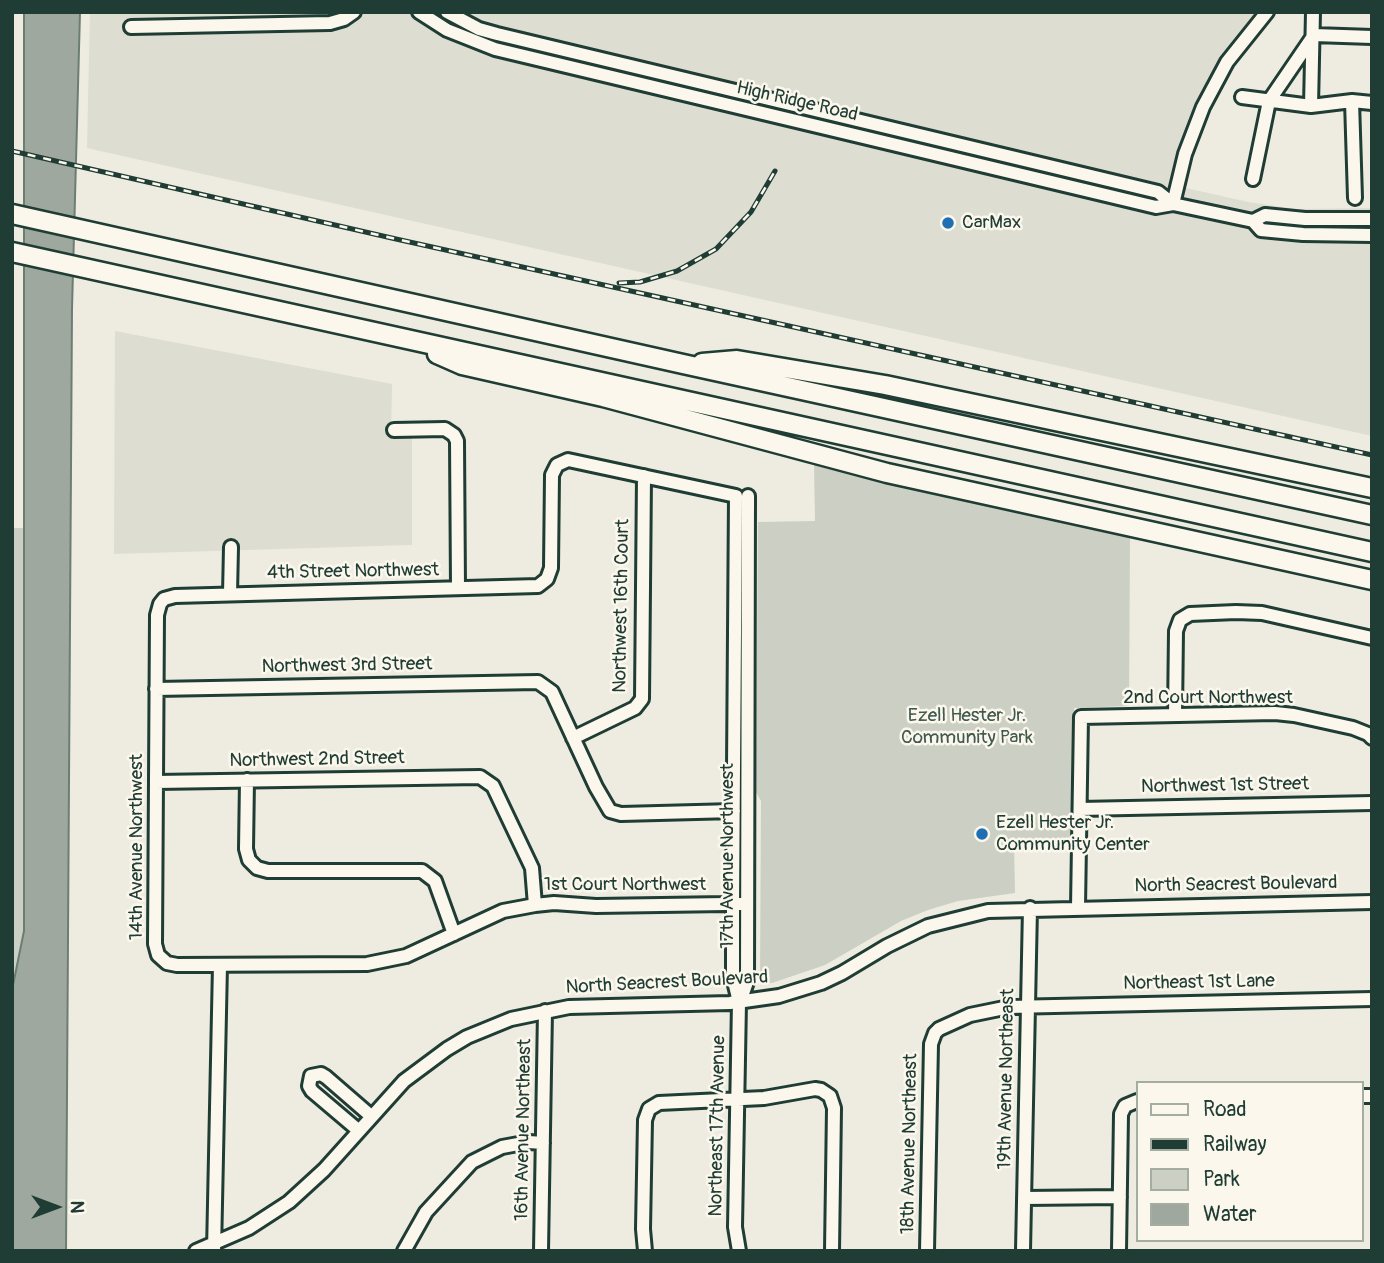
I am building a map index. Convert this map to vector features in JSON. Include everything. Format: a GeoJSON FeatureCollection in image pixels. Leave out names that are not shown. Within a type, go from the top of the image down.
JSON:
{"type":"FeatureCollection","features":[{"type":"Feature","properties":{"kind":"highway"},"geometry":{"type":"LineString","coordinates":[[12,214],[682,365],[1372,515]]}},
{"type":"Feature","properties":{"kind":"highway"},"geometry":{"type":"LineString","coordinates":[[12,252],[1372,552]]}},
{"type":"Feature","properties":{"kind":"highway"},"geometry":{"type":"LineString","coordinates":[[390,335],[462,365],[603,397],[877,471],[1372,580]]}},
{"type":"Feature","properties":{"kind":"highway"},"geometry":{"type":"LineString","coordinates":[[682,365],[737,360],[865,382],[1372,488]]}},
{"type":"Feature","properties":{"kind":"street"},"geometry":{"type":"LineString","coordinates":[[131,27],[330,23],[344,19],[354,12]]}},
{"type":"Feature","properties":{"kind":"street","name":"High Ridge Road"},"geometry":{"type":"LineString","coordinates":[[419,12],[447,30],[495,49],[1156,207],[1173,204],[1253,221],[1261,230],[1303,234],[1372,235]]}},
{"type":"Feature","properties":{"kind":"street","name":"High Ridge Road"},"geometry":{"type":"LineString","coordinates":[[447,12],[475,27],[497,34],[1158,192],[1173,204]]}},
{"type":"Feature","properties":{"kind":"street"},"geometry":{"type":"LineString","coordinates":[[1173,204],[1185,154],[1203,107],[1227,62],[1267,12]]}},
{"type":"Feature","properties":{"kind":"street"},"geometry":{"type":"LineString","coordinates":[[1311,106],[1313,12]]}},
{"type":"Feature","properties":{"kind":"street"},"geometry":{"type":"LineString","coordinates":[[469,40],[475,27]]}},
{"type":"Feature","properties":{"kind":"street"},"geometry":{"type":"LineString","coordinates":[[1314,35],[1372,37]]}},
{"type":"Feature","properties":{"kind":"street"},"geometry":{"type":"LineString","coordinates":[[1253,179],[1269,101],[1314,35]]}},
{"type":"Feature","properties":{"kind":"street"},"geometry":{"type":"LineString","coordinates":[[650,86],[654,72]]}},
{"type":"Feature","properties":{"kind":"street"},"geometry":{"type":"LineString","coordinates":[[1242,97],[1311,106],[1372,103]]}},
{"type":"Feature","properties":{"kind":"street"},"geometry":{"type":"LineString","coordinates":[[1352,102],[1354,198]]}},
{"type":"Feature","properties":{"kind":"street"},"geometry":{"type":"LineString","coordinates":[[804,123],[807,108]]}},
{"type":"Feature","properties":{"kind":"street"},"geometry":{"type":"LineString","coordinates":[[1052,181],[1055,167]]}},
{"type":"Feature","properties":{"kind":"street","name":"High Ridge Road"},"geometry":{"type":"LineString","coordinates":[[1253,221],[1265,215],[1305,219],[1372,219]]}},
{"type":"Feature","properties":{"kind":"street"},"geometry":{"type":"LineString","coordinates":[[1354,220],[1354,235]]}},
{"type":"Feature","properties":{"kind":"street"},"geometry":{"type":"LineString","coordinates":[[394,430],[445,429],[454,435],[457,441],[458,588]]}},
{"type":"Feature","properties":{"kind":"street","name":"4th Street Northwest"},"geometry":{"type":"LineString","coordinates":[[160,604],[175,596],[532,587],[547,579],[551,568],[552,475],[557,465],[568,460],[644,476]]}},
{"type":"Feature","properties":{"kind":"street"},"geometry":{"type":"LineString","coordinates":[[644,476],[742,496]]}},
{"type":"Feature","properties":{"kind":"street","name":"Northwest 16th Court"},"geometry":{"type":"LineString","coordinates":[[573,738],[635,708],[642,699],[644,476]]}},
{"type":"Feature","properties":{"kind":"street","name":"17th Avenue Northwest"},"geometry":{"type":"LineString","coordinates":[[740,1002],[733,977],[733,904],[742,496]]}},
{"type":"Feature","properties":{"kind":"street","name":"17th Avenue Northwest"},"geometry":{"type":"LineString","coordinates":[[740,1002],[747,982],[742,496]]}},
{"type":"Feature","properties":{"kind":"street"},"geometry":{"type":"LineString","coordinates":[[230,594],[231,547]]}},
{"type":"Feature","properties":{"kind":"street","name":"14th Avenue Northwest"},"geometry":{"type":"LineString","coordinates":[[160,604],[157,615],[156,690],[156,950],[162,959],[172,965],[220,965]]}},
{"type":"Feature","properties":{"kind":"street"},"geometry":{"type":"LineString","coordinates":[[1175,715],[1176,631],[1180,620],[1190,614],[1251,612],[1372,638]]}},
{"type":"Feature","properties":{"kind":"street","name":"Northwest 3rd Street"},"geometry":{"type":"LineString","coordinates":[[156,690],[538,682],[552,692],[573,738]]}},
{"type":"Feature","properties":{"kind":"street","name":"2nd Court Northwest"},"geometry":{"type":"LineString","coordinates":[[1080,809],[1081,717],[1284,714],[1353,729],[1372,738]]}},
{"type":"Feature","properties":{"kind":"street"},"geometry":{"type":"LineString","coordinates":[[573,738],[606,807],[615,813],[734,811]]}},
{"type":"Feature","properties":{"kind":"street","name":"Northwest 2nd Street"},"geometry":{"type":"LineString","coordinates":[[156,782],[480,777],[493,786],[532,868],[535,905]]}},
{"type":"Feature","properties":{"kind":"street"},"geometry":{"type":"LineString","coordinates":[[247,780],[246,849],[249,860],[257,868],[268,871],[422,871],[435,881],[454,934]]}},
{"type":"Feature","properties":{"kind":"street","name":"Northwest 1st Street"},"geometry":{"type":"LineString","coordinates":[[1080,809],[1372,803]]}},
{"type":"Feature","properties":{"kind":"street"},"geometry":{"type":"LineString","coordinates":[[1079,907],[1080,809]]}},
{"type":"Feature","properties":{"kind":"street","name":"North Seacrest Boulevard"},"geometry":{"type":"LineString","coordinates":[[197,1251],[214,1248],[289,1202],[324,1170],[404,1081],[447,1049],[494,1025],[545,1011],[592,1005],[740,1002],[779,996],[821,983],[907,935],[944,920],[988,911],[1372,902]]}},
{"type":"Feature","properties":{"kind":"street","name":"1st Court Northwest"},"geometry":{"type":"LineString","coordinates":[[220,965],[367,964],[406,956],[503,911],[535,905],[747,904]]}},
{"type":"Feature","properties":{"kind":"street","name":"19th Avenue Northeast"},"geometry":{"type":"LineString","coordinates":[[1023,1251],[1030,908]]}},
{"type":"Feature","properties":{"kind":"street"},"geometry":{"type":"LineString","coordinates":[[214,1248],[220,965]]}},
{"type":"Feature","properties":{"kind":"street","name":"Northeast 1st Lane"},"geometry":{"type":"LineString","coordinates":[[932,1038],[939,1029],[970,1015],[1028,1006],[1372,999]]}},
{"type":"Feature","properties":{"kind":"street","name":"Northeast 17th Avenue"},"geometry":{"type":"LineString","coordinates":[[739,1251],[735,1227],[740,1002]]}},
{"type":"Feature","properties":{"kind":"street","name":"16th Avenue Northeast"},"geometry":{"type":"LineString","coordinates":[[541,1251],[545,1011]]}},
{"type":"Feature","properties":{"kind":"street","name":"18th Avenue Northeast"},"geometry":{"type":"LineString","coordinates":[[927,1251],[932,1038]]}},
{"type":"Feature","properties":{"kind":"street"},"geometry":{"type":"LineString","coordinates":[[358,1130],[312,1091],[309,1086],[311,1076],[321,1074],[326,1077],[371,1116]]}},
{"type":"Feature","properties":{"kind":"street"},"geometry":{"type":"LineString","coordinates":[[645,1251],[645,1120],[649,1109],[659,1102],[764,1098],[815,1089],[830,1096],[834,1108],[832,1251]]}},
{"type":"Feature","properties":{"kind":"street"},"geometry":{"type":"LineString","coordinates":[[1119,1251],[1121,1114],[1131,1104]]}},
{"type":"Feature","properties":{"kind":"street"},"geometry":{"type":"LineString","coordinates":[[404,1251],[415,1227],[426,1212],[472,1162],[502,1147],[529,1142],[543,1143]]}},
{"type":"Feature","properties":{"kind":"street"},"geometry":{"type":"LineString","coordinates":[[1024,1198],[1120,1196]]}},
{"type":"Feature","properties":{"kind":"shaded area"},"geometry":{"type":"Polygon","coordinates":[[[90,12],[1275,12],[1235,60],[1208,108],[1188,163],[1186,188],[1248,202],[1296,209],[1372,208],[1372,436],[87,148],[90,12]]]}},
{"type":"Feature","properties":{"kind":"shaded area"},"geometry":{"type":"Polygon","coordinates":[[[115,331],[392,384],[391,436],[412,437],[412,545],[114,554],[115,331]]]}},
{"type":"Feature","properties":{"kind":"green space","name":"Ezell Hester Jr. Community Park"},"geometry":{"type":"Polygon","coordinates":[[[814,463],[951,498],[1130,535],[1129,706],[1074,708],[1071,839],[1014,842],[1015,893],[958,901],[928,910],[901,921],[825,965],[772,983],[760,983],[761,801],[756,792],[758,522],[815,521],[814,463]]]}},
{"type":"Feature","properties":{"kind":"green space"},"geometry":{"type":"Polygon","coordinates":[[[12,528],[24,528],[24,931],[12,990],[12,528]]]}},
{"type":"Feature","properties":{"kind":"water"},"geometry":{"type":"Polygon","coordinates":[[[24,12],[80,12],[72,309],[66,1251],[12,1251],[12,990],[24,931],[24,12]]]}},
{"type":"Feature","properties":{"kind":"railway"},"geometry":{"type":"LineString","coordinates":[[12,151],[396,239],[1372,455]]}},
{"type":"Feature","properties":{"kind":"railway"},"geometry":{"type":"LineString","coordinates":[[619,283],[640,282],[677,271],[716,249],[751,212],[775,171]]}},
{"type":"Feature","properties":{"kind":"place","name":"CarMax"},"geometry":{"type":"Point","coordinates":[948,223]}},
{"type":"Feature","properties":{"kind":"place","name":"Ezell Hester Jr. Community Center"},"geometry":{"type":"Point","coordinates":[982,834]}}]}
